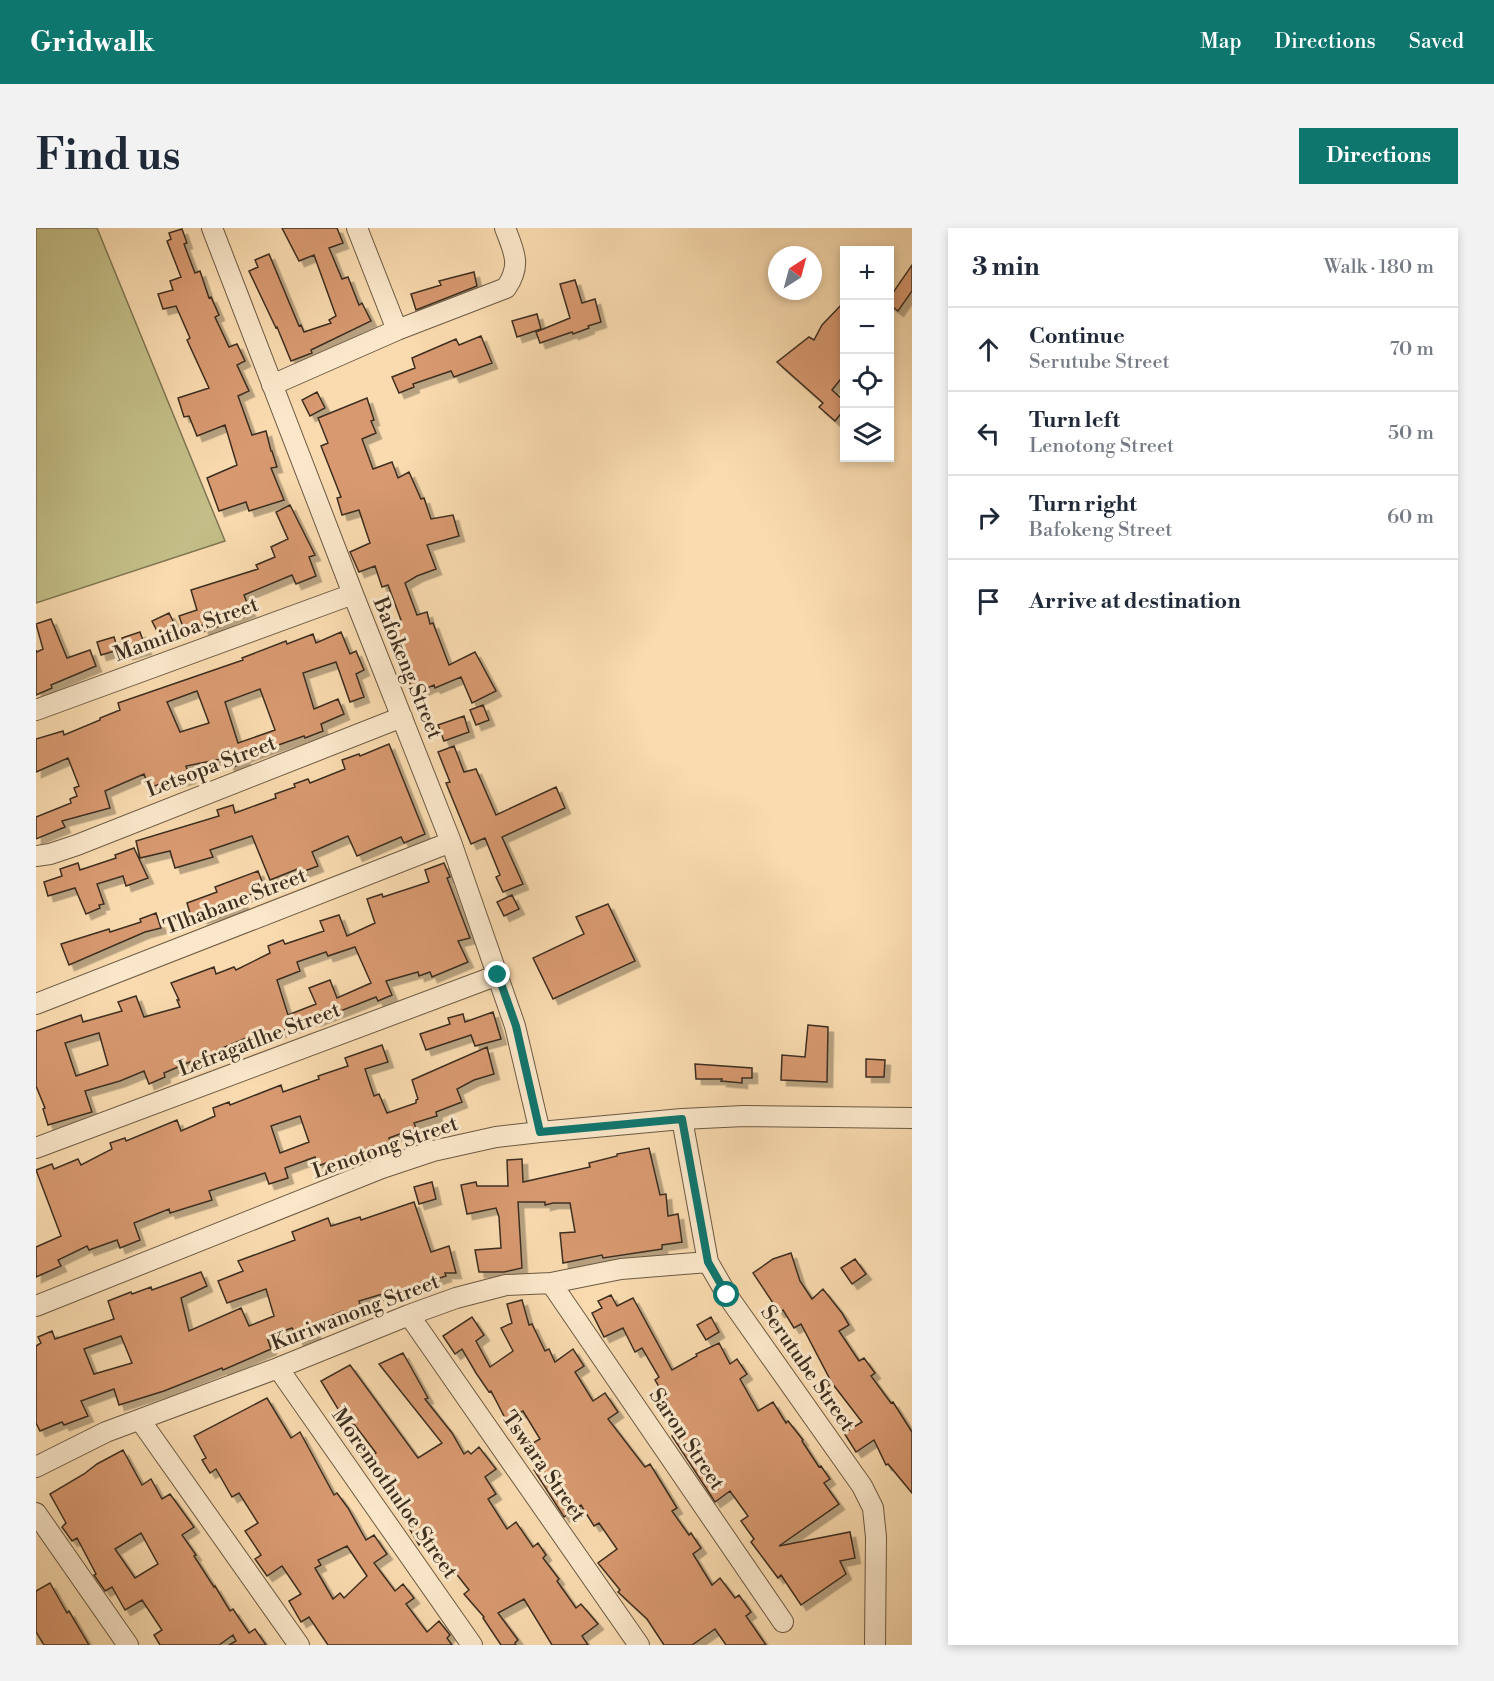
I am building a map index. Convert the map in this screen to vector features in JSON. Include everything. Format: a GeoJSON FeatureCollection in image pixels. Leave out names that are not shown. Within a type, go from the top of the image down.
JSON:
{"type":"FeatureCollection","features":[{"type":"Feature","properties":{"kind":"street","name":"Bafokeng Street"},"geometry":{"type":"LineString","coordinates":[[212,228],[451,842],[516,1026],[540,1132]]}},
{"type":"Feature","properties":{"kind":"street"},"geometry":{"type":"LineString","coordinates":[[357,228],[397,330]]}},
{"type":"Feature","properties":{"kind":"street"},"geometry":{"type":"LineString","coordinates":[[272,386],[397,330],[506,288],[513,278],[516,260],[505,228]]}},
{"type":"Feature","properties":{"kind":"street","name":"Mamitloa Street"},"geometry":{"type":"LineString","coordinates":[[36,710],[353,594]]}},
{"type":"Feature","properties":{"kind":"street","name":"Letsopa Street"},"geometry":{"type":"LineString","coordinates":[[36,856],[77,845],[402,717]]}},
{"type":"Feature","properties":{"kind":"street","name":"Tlhabane Street"},"geometry":{"type":"LineString","coordinates":[[36,1005],[451,842]]}},
{"type":"Feature","properties":{"kind":"street","name":"Lefragatlhe Street"},"geometry":{"type":"LineString","coordinates":[[36,1148],[498,975]]}},
{"type":"Feature","properties":{"kind":"street","name":"Lenotong Street"},"geometry":{"type":"LineString","coordinates":[[36,1306],[382,1168],[433,1151],[496,1137],[682,1119],[744,1116],[912,1118]]}},
{"type":"Feature","properties":{"kind":"street","name":"Serutube Street"},"geometry":{"type":"LineString","coordinates":[[682,1119],[708,1262],[727,1295],[862,1486],[873,1508],[876,1537],[875,1645]]}},
{"type":"Feature","properties":{"kind":"street","name":"Kuriwanong Street"},"geometry":{"type":"LineString","coordinates":[[36,1467],[80,1444],[456,1298],[506,1285],[551,1282],[621,1269],[708,1262]]}},
{"type":"Feature","properties":{"kind":"street","name":"Saron Street"},"geometry":{"type":"LineString","coordinates":[[551,1282],[783,1622]]}},
{"type":"Feature","properties":{"kind":"street","name":"Tswara Street"},"geometry":{"type":"LineString","coordinates":[[408,1315],[639,1645]]}},
{"type":"Feature","properties":{"kind":"street","name":"Moremothuloe Street"},"geometry":{"type":"LineString","coordinates":[[278,1368],[472,1645]]}},
{"type":"Feature","properties":{"kind":"street"},"geometry":{"type":"LineString","coordinates":[[140,1420],[299,1645]]}},
{"type":"Feature","properties":{"kind":"street"},"geometry":{"type":"LineString","coordinates":[[36,1513],[128,1645]]}},
{"type":"Feature","properties":{"kind":"shaded area"},"geometry":{"type":"Polygon","coordinates":[[[36,228],[97,228],[225,541],[36,603],[36,228]]]}},
{"type":"Feature","properties":{"kind":"building"},"geometry":{"type":"Polygon","coordinates":[[[282,228],[337,228],[343,243],[329,248],[342,279],[348,277],[359,305],[362,303],[371,321],[311,350],[312,353],[291,361],[249,271],[258,267],[255,260],[269,254],[299,326],[301,325],[304,332],[331,323],[329,320],[336,316],[314,255],[299,261],[282,228]]]}},
{"type":"Feature","properties":{"kind":"building"},"geometry":{"type":"Polygon","coordinates":[[[182,229],[187,243],[184,244],[195,273],[200,271],[209,298],[211,297],[219,315],[215,317],[229,347],[237,344],[245,361],[237,365],[249,391],[238,396],[252,435],[266,431],[277,467],[271,468],[284,500],[249,511],[246,502],[219,511],[207,478],[237,465],[225,425],[197,436],[189,416],[184,417],[178,398],[209,388],[187,340],[190,338],[176,306],[163,309],[158,294],[173,290],[170,281],[181,277],[167,241],[171,239],[169,233],[182,229]]]}},
{"type":"Feature","properties":{"kind":"building"},"geometry":{"type":"Polygon","coordinates":[[[912,265],[912,291],[898,311],[894,308],[894,291],[912,265]]]}},
{"type":"Feature","properties":{"kind":"building"},"geometry":{"type":"Polygon","coordinates":[[[474,272],[477,286],[416,310],[411,294],[441,285],[439,281],[474,272]]]}},
{"type":"Feature","properties":{"kind":"building"},"geometry":{"type":"Polygon","coordinates":[[[575,280],[582,303],[595,299],[601,322],[573,334],[572,332],[540,343],[536,332],[570,318],[560,284],[575,280]]]}},
{"type":"Feature","properties":{"kind":"building"},"geometry":{"type":"Polygon","coordinates":[[[840,306],[840,380],[832,390],[840,397],[840,415],[835,421],[819,407],[823,403],[777,362],[809,337],[814,340],[822,325],[840,306]]]}},
{"type":"Feature","properties":{"kind":"building"},"geometry":{"type":"Polygon","coordinates":[[[537,314],[541,329],[517,337],[512,321],[537,314]]]}},
{"type":"Feature","properties":{"kind":"building"},"geometry":{"type":"Polygon","coordinates":[[[481,336],[492,363],[454,377],[451,371],[413,384],[414,387],[399,393],[392,377],[415,368],[412,358],[456,339],[459,345],[481,336]]]}},
{"type":"Feature","properties":{"kind":"building"},"geometry":{"type":"Polygon","coordinates":[[[317,392],[325,408],[310,416],[302,400],[317,392]]]}},
{"type":"Feature","properties":{"kind":"building"},"geometry":{"type":"Polygon","coordinates":[[[367,398],[374,420],[371,421],[376,433],[362,439],[373,469],[392,462],[398,478],[409,472],[421,499],[424,498],[431,519],[453,515],[459,536],[427,545],[436,569],[405,583],[417,615],[427,612],[430,624],[433,623],[449,665],[475,652],[496,691],[472,703],[461,677],[435,688],[434,685],[415,693],[402,668],[386,625],[401,620],[388,585],[382,587],[375,566],[359,572],[350,552],[370,543],[359,510],[342,515],[337,498],[341,497],[321,446],[328,443],[318,418],[367,398]]]}},
{"type":"Feature","properties":{"kind":"building"},"geometry":{"type":"Polygon","coordinates":[[[290,505],[315,555],[309,557],[316,576],[296,584],[292,575],[244,595],[250,611],[228,620],[229,623],[204,631],[202,625],[184,630],[179,616],[197,610],[191,590],[258,569],[256,565],[275,557],[271,547],[288,539],[276,512],[290,505]]]}},
{"type":"Feature","properties":{"kind":"building"},"geometry":{"type":"Polygon","coordinates":[[[169,613],[176,627],[159,635],[152,621],[169,613]]]}},
{"type":"Feature","properties":{"kind":"building"},"geometry":{"type":"Polygon","coordinates":[[[51,619],[67,658],[90,650],[96,666],[51,685],[52,688],[36,695],[36,650],[37,652],[43,649],[36,624],[51,619]]]}},
{"type":"Feature","properties":{"kind":"building"},"geometry":{"type":"Polygon","coordinates":[[[140,632],[146,649],[127,654],[122,638],[140,632]]]}},
{"type":"Feature","properties":{"kind":"building"},"geometry":{"type":"Polygon","coordinates":[[[341,632],[350,654],[356,651],[364,670],[356,674],[364,697],[350,702],[336,662],[303,673],[314,709],[338,699],[344,714],[321,724],[323,731],[244,757],[246,762],[230,768],[226,758],[186,766],[190,778],[172,783],[171,780],[149,788],[144,774],[105,791],[110,808],[62,821],[65,827],[36,839],[36,817],[71,803],[70,799],[77,796],[74,788],[79,786],[68,758],[36,772],[36,739],[63,731],[64,735],[120,710],[118,703],[243,660],[242,658],[286,641],[287,644],[313,634],[316,643],[341,632]],[[260,689],[225,702],[238,743],[275,730],[260,689]],[[197,691],[167,702],[180,732],[209,723],[197,691]]]}},
{"type":"Feature","properties":{"kind":"building"},"geometry":{"type":"Polygon","coordinates":[[[114,637],[118,650],[101,655],[97,642],[114,637]]]}},
{"type":"Feature","properties":{"kind":"building"},"geometry":{"type":"Polygon","coordinates":[[[483,705],[489,720],[476,725],[470,710],[483,705]]]}},
{"type":"Feature","properties":{"kind":"building"},"geometry":{"type":"Polygon","coordinates":[[[464,716],[469,732],[444,741],[438,725],[464,716]]]}},
{"type":"Feature","properties":{"kind":"building"},"geometry":{"type":"Polygon","coordinates":[[[389,744],[425,834],[404,843],[401,837],[357,856],[348,836],[312,852],[318,866],[302,872],[300,868],[270,880],[252,836],[210,850],[213,857],[175,868],[170,851],[140,858],[136,841],[219,816],[217,810],[233,805],[235,813],[276,798],[275,794],[295,787],[294,784],[308,779],[310,783],[345,769],[342,760],[359,754],[360,756],[389,744]]]}},
{"type":"Feature","properties":{"kind":"building"},"geometry":{"type":"Polygon","coordinates":[[[454,746],[464,772],[476,769],[496,815],[556,787],[565,808],[502,837],[523,884],[503,892],[496,877],[500,875],[485,838],[471,844],[446,783],[450,782],[438,752],[454,746]]]}},
{"type":"Feature","properties":{"kind":"building"},"geometry":{"type":"Polygon","coordinates":[[[134,848],[148,878],[126,886],[123,876],[97,884],[104,904],[99,905],[100,908],[86,914],[75,888],[48,896],[44,882],[62,876],[60,869],[78,863],[80,870],[116,858],[115,855],[134,848]]]}},
{"type":"Feature","properties":{"kind":"building"},"geometry":{"type":"Polygon","coordinates":[[[444,863],[450,877],[447,878],[470,938],[458,941],[468,962],[432,977],[430,972],[419,976],[418,972],[386,981],[392,995],[378,1001],[376,997],[315,1021],[315,1019],[259,1039],[258,1037],[248,1041],[246,1038],[164,1073],[165,1077],[149,1084],[144,1071],[85,1091],[92,1112],[48,1125],[43,1109],[45,1108],[36,1086],[36,1031],[81,1015],[83,1022],[122,1011],[118,1002],[136,996],[144,1017],[180,1007],[171,983],[214,967],[216,974],[234,967],[236,970],[270,953],[268,946],[283,940],[285,944],[324,931],[320,921],[339,915],[347,936],[375,923],[367,899],[382,894],[383,897],[429,882],[425,870],[444,863]],[[355,947],[328,956],[326,952],[297,962],[300,971],[277,980],[288,1015],[316,1004],[309,988],[330,980],[337,998],[371,983],[355,947]],[[99,1033],[65,1043],[76,1076],[108,1065],[99,1033]]]}},
{"type":"Feature","properties":{"kind":"building"},"geometry":{"type":"Polygon","coordinates":[[[258,871],[265,889],[241,898],[243,904],[192,920],[187,903],[217,892],[215,887],[258,871]]]}},
{"type":"Feature","properties":{"kind":"building"},"geometry":{"type":"Polygon","coordinates":[[[512,895],[519,909],[504,916],[497,902],[512,895]]]}},
{"type":"Feature","properties":{"kind":"building"},"geometry":{"type":"Polygon","coordinates":[[[608,904],[635,961],[553,999],[533,958],[584,934],[576,917],[608,904]]]}},
{"type":"Feature","properties":{"kind":"building"},"geometry":{"type":"Polygon","coordinates":[[[156,913],[161,928],[145,932],[69,965],[61,944],[141,922],[140,919],[156,913]]]}},
{"type":"Feature","properties":{"kind":"building"},"geometry":{"type":"Polygon","coordinates":[[[493,1012],[501,1039],[475,1046],[471,1035],[426,1050],[420,1034],[450,1024],[448,1018],[463,1014],[465,1022],[493,1012]]]}},
{"type":"Feature","properties":{"kind":"building"},"geometry":{"type":"Polygon","coordinates":[[[808,1025],[828,1027],[827,1082],[781,1080],[782,1055],[805,1057],[808,1025]]]}},
{"type":"Feature","properties":{"kind":"building"},"geometry":{"type":"Polygon","coordinates":[[[382,1045],[388,1062],[365,1069],[374,1096],[379,1094],[387,1113],[416,1103],[418,1099],[412,1080],[487,1047],[494,1074],[474,1080],[457,1089],[462,1102],[436,1112],[437,1116],[414,1123],[416,1128],[389,1138],[390,1142],[361,1150],[362,1153],[346,1159],[345,1156],[318,1166],[315,1157],[285,1168],[288,1178],[269,1184],[265,1173],[209,1191],[212,1200],[170,1213],[169,1209],[134,1223],[140,1240],[120,1248],[117,1240],[89,1250],[87,1246],[58,1260],[61,1266],[36,1277],[36,1247],[61,1236],[36,1170],[52,1164],[54,1169],[78,1159],[81,1165],[112,1149],[110,1143],[125,1138],[126,1141],[177,1120],[181,1131],[215,1116],[213,1108],[229,1102],[230,1105],[281,1085],[283,1092],[319,1079],[318,1076],[348,1066],[345,1058],[382,1045]],[[300,1116],[271,1126],[280,1153],[309,1142],[300,1116]]]}},
{"type":"Feature","properties":{"kind":"building"},"geometry":{"type":"Polygon","coordinates":[[[866,1059],[885,1060],[884,1077],[866,1077],[866,1059]]]}},
{"type":"Feature","properties":{"kind":"building"},"geometry":{"type":"Polygon","coordinates":[[[695,1064],[752,1068],[752,1078],[742,1078],[742,1083],[721,1081],[722,1079],[696,1079],[695,1064]]]}},
{"type":"Feature","properties":{"kind":"building"},"geometry":{"type":"Polygon","coordinates":[[[649,1148],[660,1195],[666,1194],[668,1216],[678,1214],[682,1242],[662,1245],[662,1249],[603,1258],[602,1255],[563,1263],[560,1233],[575,1232],[570,1203],[545,1205],[545,1202],[518,1202],[522,1268],[504,1272],[479,1272],[475,1250],[501,1248],[499,1217],[496,1208],[467,1214],[461,1185],[476,1182],[477,1186],[508,1186],[507,1160],[522,1159],[523,1182],[590,1167],[589,1163],[617,1156],[617,1154],[649,1148]]]}},
{"type":"Feature","properties":{"kind":"building"},"geometry":{"type":"Polygon","coordinates":[[[432,1182],[436,1199],[419,1204],[414,1187],[432,1182]]]}},
{"type":"Feature","properties":{"kind":"building"},"geometry":{"type":"Polygon","coordinates":[[[414,1202],[431,1252],[449,1246],[456,1273],[445,1273],[446,1276],[397,1292],[396,1290],[359,1301],[362,1312],[345,1317],[343,1311],[312,1324],[316,1334],[299,1342],[292,1328],[267,1337],[271,1349],[223,1370],[222,1368],[164,1391],[119,1405],[114,1389],[81,1401],[88,1416],[64,1425],[62,1422],[40,1431],[36,1423],[36,1346],[41,1343],[38,1337],[52,1331],[55,1339],[114,1319],[108,1301],[151,1287],[152,1290],[201,1272],[207,1286],[181,1298],[189,1331],[241,1308],[249,1326],[274,1316],[266,1289],[227,1303],[218,1281],[243,1271],[238,1261],[295,1240],[292,1232],[328,1218],[331,1226],[360,1217],[361,1220],[414,1202]],[[121,1336],[84,1349],[94,1374],[132,1363],[121,1336]]]}},
{"type":"Feature","properties":{"kind":"building"},"geometry":{"type":"Polygon","coordinates":[[[791,1253],[800,1281],[812,1299],[823,1289],[842,1313],[849,1325],[839,1331],[859,1361],[864,1358],[875,1373],[871,1376],[891,1403],[893,1402],[912,1432],[912,1493],[888,1464],[886,1465],[874,1440],[856,1452],[844,1433],[862,1422],[832,1383],[801,1324],[794,1328],[783,1310],[779,1312],[753,1273],[773,1259],[791,1253]]]}},
{"type":"Feature","properties":{"kind":"building"},"geometry":{"type":"Polygon","coordinates":[[[855,1259],[866,1274],[852,1284],[841,1268],[855,1259]]]}},
{"type":"Feature","properties":{"kind":"building"},"geometry":{"type":"Polygon","coordinates":[[[611,1295],[617,1306],[633,1298],[672,1370],[697,1356],[696,1354],[719,1343],[730,1364],[737,1359],[747,1374],[740,1379],[758,1411],[773,1402],[786,1423],[788,1421],[803,1440],[819,1467],[821,1466],[830,1479],[824,1483],[839,1504],[779,1546],[850,1532],[855,1558],[840,1561],[846,1574],[801,1605],[781,1575],[778,1578],[751,1542],[754,1539],[741,1521],[748,1516],[730,1491],[715,1502],[672,1436],[683,1429],[666,1403],[668,1402],[655,1380],[659,1377],[642,1348],[635,1352],[623,1328],[604,1337],[592,1313],[602,1308],[598,1301],[611,1295]]]}},
{"type":"Feature","properties":{"kind":"building"},"geometry":{"type":"Polygon","coordinates":[[[522,1300],[529,1325],[532,1324],[545,1351],[549,1349],[555,1362],[573,1349],[584,1366],[575,1372],[593,1401],[605,1393],[618,1412],[608,1419],[645,1467],[650,1464],[677,1508],[672,1511],[701,1548],[693,1554],[712,1585],[720,1578],[735,1598],[739,1595],[751,1612],[746,1616],[766,1645],[726,1645],[715,1629],[692,1645],[664,1645],[647,1619],[618,1592],[620,1590],[598,1563],[617,1549],[599,1523],[594,1526],[581,1505],[564,1517],[534,1470],[537,1469],[524,1448],[540,1439],[523,1411],[506,1420],[491,1391],[489,1392],[462,1349],[455,1354],[443,1336],[472,1317],[484,1335],[476,1341],[490,1367],[513,1351],[501,1328],[512,1323],[507,1304],[522,1300]]]}},
{"type":"Feature","properties":{"kind":"building"},"geometry":{"type":"Polygon","coordinates":[[[711,1317],[719,1332],[706,1340],[697,1325],[711,1317]]]}},
{"type":"Feature","properties":{"kind":"building"},"geometry":{"type":"Polygon","coordinates":[[[403,1353],[428,1398],[425,1399],[452,1433],[464,1454],[468,1451],[471,1454],[479,1447],[496,1469],[485,1477],[496,1494],[488,1499],[507,1529],[516,1522],[533,1547],[538,1543],[546,1555],[543,1558],[576,1608],[581,1604],[598,1624],[582,1636],[588,1645],[552,1645],[524,1599],[498,1613],[518,1640],[516,1645],[501,1645],[484,1617],[464,1594],[469,1590],[429,1539],[419,1545],[409,1528],[417,1523],[384,1469],[382,1471],[370,1458],[376,1453],[354,1424],[349,1427],[321,1381],[350,1365],[418,1458],[442,1443],[379,1364],[403,1353]]]}},
{"type":"Feature","properties":{"kind":"building"},"geometry":{"type":"Polygon","coordinates":[[[267,1398],[291,1438],[300,1432],[334,1495],[337,1493],[348,1508],[366,1540],[374,1535],[387,1554],[374,1563],[395,1591],[403,1584],[414,1598],[406,1604],[427,1632],[439,1621],[450,1635],[447,1638],[452,1645],[328,1645],[309,1617],[301,1622],[289,1601],[301,1594],[282,1566],[267,1576],[255,1559],[261,1555],[245,1531],[258,1523],[239,1493],[232,1497],[216,1469],[210,1473],[202,1460],[206,1458],[194,1436],[267,1398]],[[347,1546],[318,1560],[321,1565],[315,1568],[333,1599],[340,1593],[344,1598],[367,1576],[347,1546]]]}},
{"type":"Feature","properties":{"kind":"building"},"geometry":{"type":"Polygon","coordinates":[[[123,1450],[142,1485],[151,1479],[162,1499],[170,1494],[194,1527],[182,1535],[196,1555],[194,1556],[230,1611],[233,1609],[249,1633],[255,1629],[266,1645],[229,1645],[236,1641],[233,1635],[219,1645],[160,1645],[154,1635],[162,1630],[142,1600],[125,1610],[112,1587],[105,1591],[94,1575],[96,1574],[77,1538],[72,1541],[62,1527],[66,1523],[50,1494],[123,1450]],[[141,1533],[115,1549],[135,1578],[158,1564],[141,1533]]]}},
{"type":"Feature","properties":{"kind":"building"},"geometry":{"type":"Polygon","coordinates":[[[50,1583],[89,1645],[44,1645],[36,1632],[36,1591],[50,1583]]]}},
{"type":"Feature","properties":{"kind":"route"},"geometry":{"type":"LineString","coordinates":[[498,975],[516,1026],[540,1132],[682,1119],[708,1262],[727,1295]]}}]}
